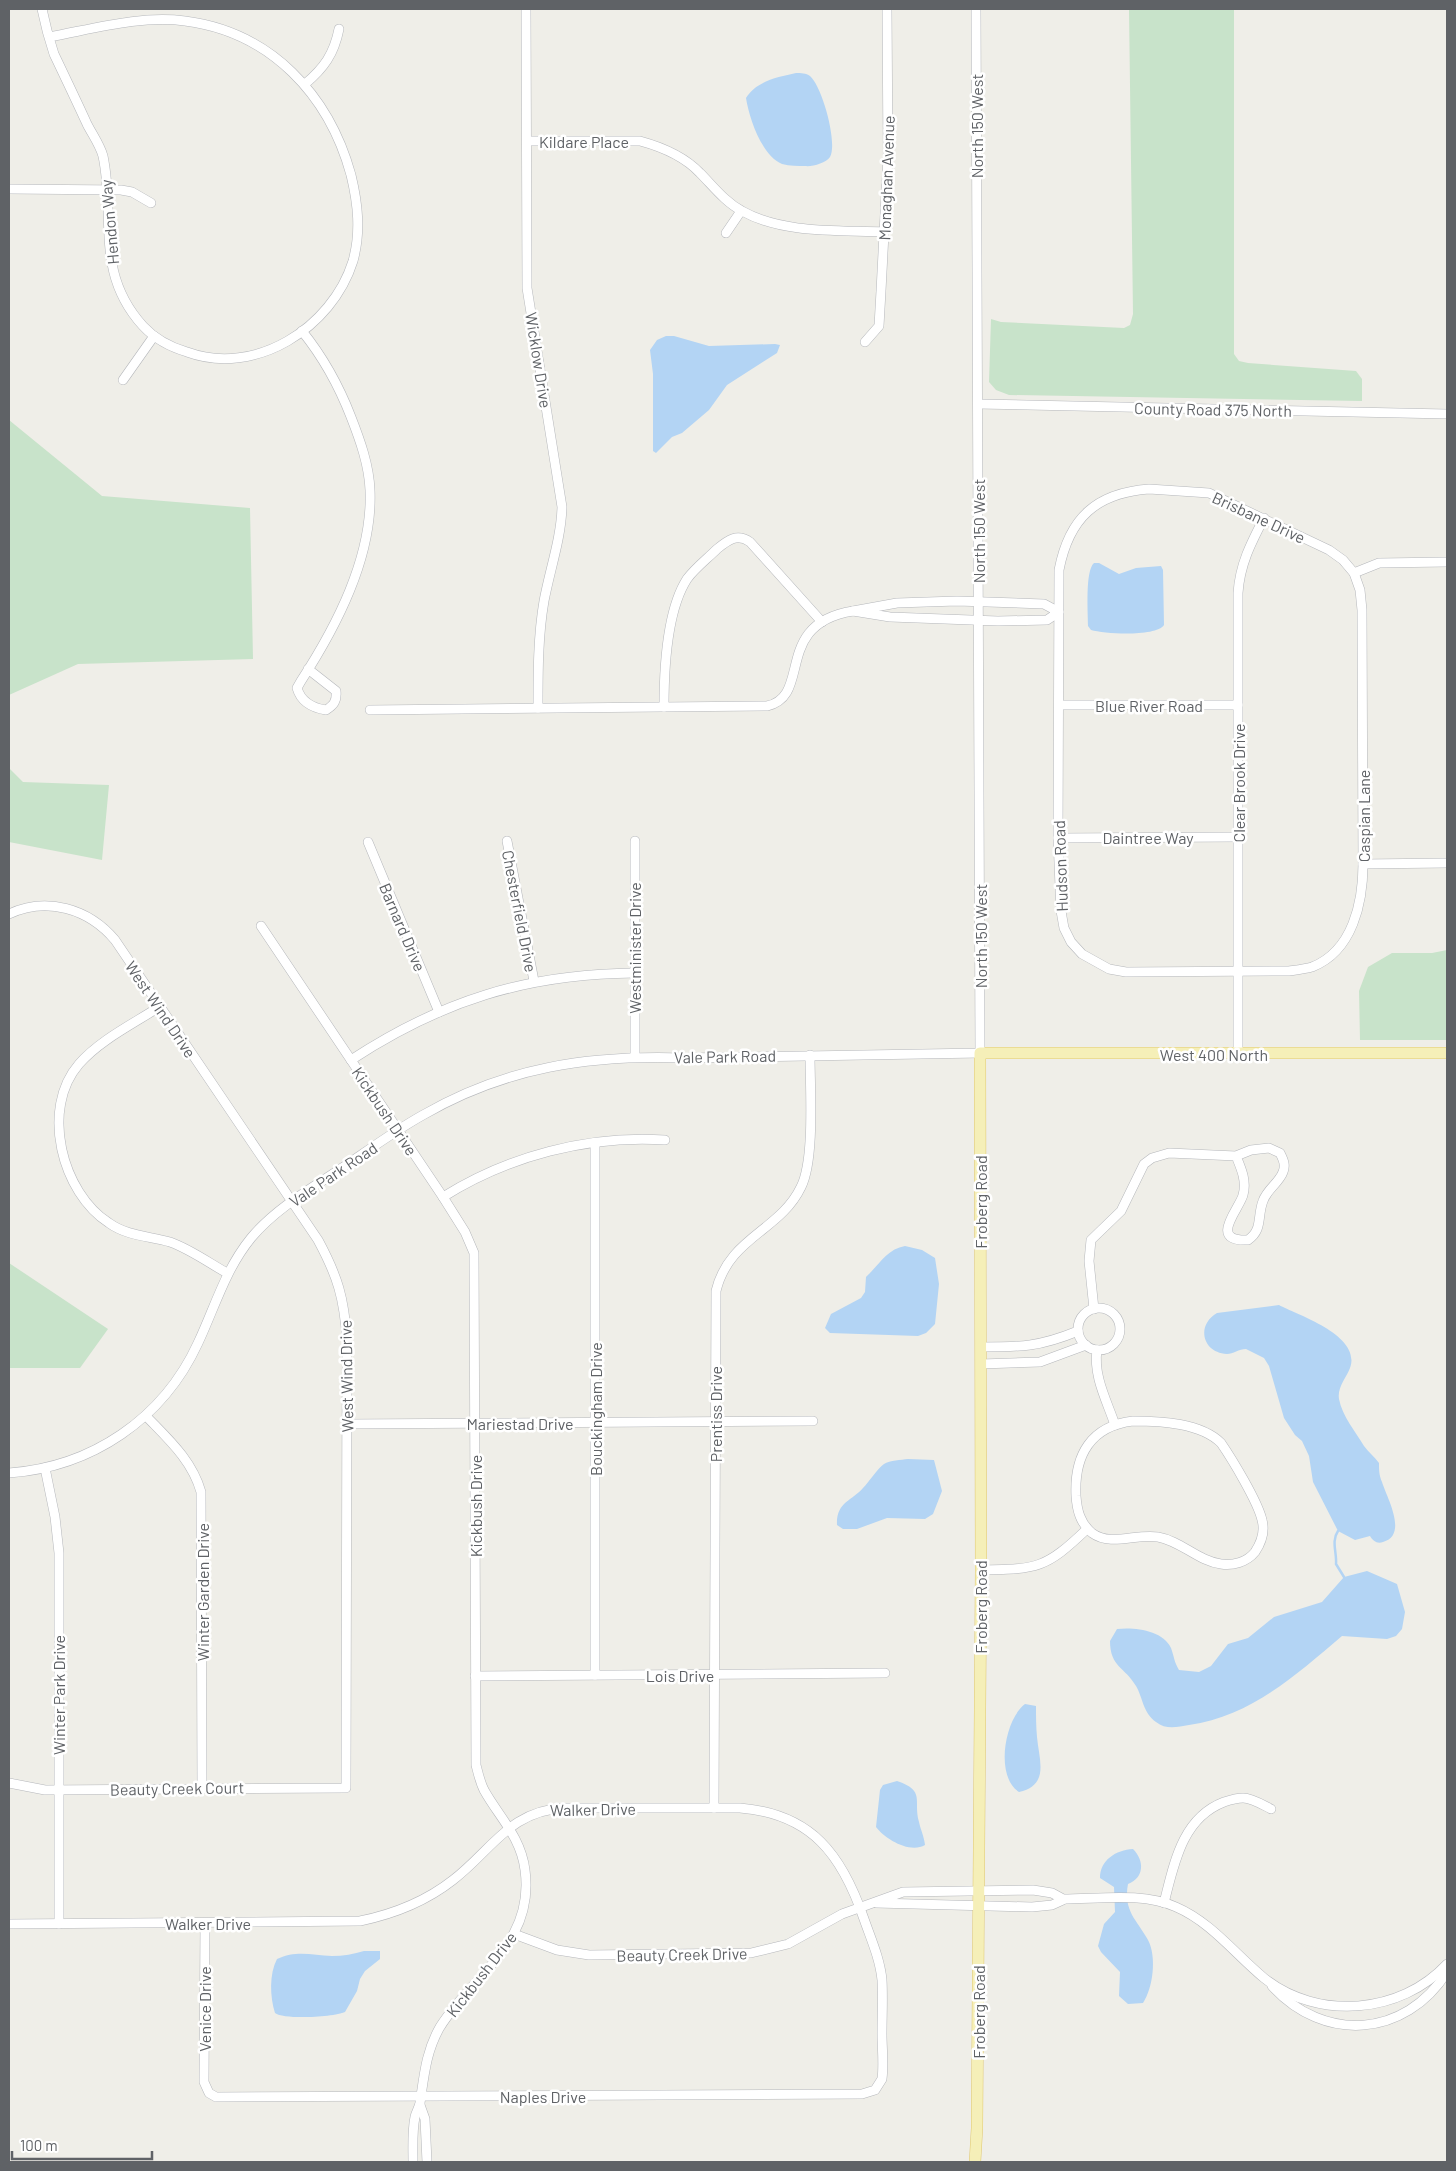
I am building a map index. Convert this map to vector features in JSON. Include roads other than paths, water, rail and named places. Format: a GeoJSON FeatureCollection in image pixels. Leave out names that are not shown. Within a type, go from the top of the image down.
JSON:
{"type":"FeatureCollection","features":[{"type":"Feature","properties":{"kind":"main road","name":"West 400 North"},"geometry":{"type":"LineString","coordinates":[[980,1052],[1447,1053]]}},
{"type":"Feature","properties":{"kind":"main road","name":"Froberg Road"},"geometry":{"type":"LineString","coordinates":[[975,2162],[978,2128],[981,1570],[980,1052]]}},
{"type":"Feature","properties":{"kind":"street","name":"Hendon Way"},"geometry":{"type":"LineString","coordinates":[[42,9],[49,37],[54,54],[102,154],[110,264],[123,296],[142,325],[154,336],[194,355],[224,360],[240,359],[263,352],[302,331],[331,302],[345,281],[352,262],[358,230],[356,195],[347,161],[325,112],[304,84],[284,65],[247,40],[218,28],[187,21],[150,19],[49,37]]}},
{"type":"Feature","properties":{"kind":"street","name":"Wicklow Drive"},"geometry":{"type":"LineString","coordinates":[[526,9],[528,141],[527,288],[562,507],[561,528],[544,601],[538,652],[538,708]]}},
{"type":"Feature","properties":{"kind":"street","name":"Monaghan Avenue"},"geometry":{"type":"LineString","coordinates":[[865,342],[879,326],[888,157],[887,9]]}},
{"type":"Feature","properties":{"kind":"street","name":"North 150 West"},"geometry":{"type":"LineString","coordinates":[[976,9],[980,1052]]}},
{"type":"Feature","properties":{"kind":"street"},"geometry":{"type":"LineString","coordinates":[[304,84],[326,64],[332,55],[340,29]]}},
{"type":"Feature","properties":{"kind":"street","name":"Kildare Place"},"geometry":{"type":"LineString","coordinates":[[528,141],[621,140],[656,146],[680,157],[699,172],[719,194],[742,211],[767,222],[796,227],[884,232]]}},
{"type":"Feature","properties":{"kind":"street"},"geometry":{"type":"LineString","coordinates":[[9,189],[106,189],[132,192],[151,203]]}},
{"type":"Feature","properties":{"kind":"street"},"geometry":{"type":"LineString","coordinates":[[726,233],[742,211]]}},
{"type":"Feature","properties":{"kind":"street"},"geometry":{"type":"LineString","coordinates":[[302,331],[322,358],[342,394],[365,458],[370,490],[367,527],[351,586],[332,629],[308,669],[297,688],[303,700],[317,709],[326,710],[333,706],[337,698],[336,691],[308,669]]}},
{"type":"Feature","properties":{"kind":"street"},"geometry":{"type":"LineString","coordinates":[[123,380],[154,336]]}},
{"type":"Feature","properties":{"kind":"street","name":"County Road 375 North"},"geometry":{"type":"LineString","coordinates":[[978,404],[1447,414]]}},
{"type":"Feature","properties":{"kind":"street","name":"Brisbane Drive"},"geometry":{"type":"LineString","coordinates":[[1059,612],[1060,570],[1066,543],[1077,522],[1104,499],[1134,490],[1194,491],[1221,498],[1329,550],[1343,560],[1354,573]]}},
{"type":"Feature","properties":{"kind":"street","name":"Clear Brook Drive"},"geometry":{"type":"LineString","coordinates":[[1238,1054],[1239,578],[1246,553],[1264,518]]}},
{"type":"Feature","properties":{"kind":"street"},"geometry":{"type":"LineString","coordinates":[[664,707],[667,654],[681,592],[695,569],[726,541],[741,538],[750,542],[822,622]]}},
{"type":"Feature","properties":{"kind":"street"},"geometry":{"type":"LineString","coordinates":[[1354,573],[1379,563],[1447,562]]}},
{"type":"Feature","properties":{"kind":"street","name":"Caspian Lane"},"geometry":{"type":"LineString","coordinates":[[1238,972],[1289,971],[1312,967],[1325,960],[1338,948],[1355,920],[1360,904],[1363,864],[1362,610],[1360,590],[1354,573]]}},
{"type":"Feature","properties":{"kind":"street"},"geometry":{"type":"LineString","coordinates":[[370,710],[760,707],[776,703],[784,698],[791,686],[794,665],[800,646],[809,633],[822,622],[835,616],[853,611],[897,603],[1044,604],[1059,612],[1047,620],[979,620],[890,617],[853,611]]}},
{"type":"Feature","properties":{"kind":"street","name":"Hudson Road"},"geometry":{"type":"LineString","coordinates":[[1059,612],[1058,838],[1061,911],[1064,928],[1071,942],[1082,954],[1109,969],[1126,972],[1238,972]]}},
{"type":"Feature","properties":{"kind":"street","name":"Blue River Road"},"geometry":{"type":"LineString","coordinates":[[1060,705],[1238,705]]}},
{"type":"Feature","properties":{"kind":"street","name":"Daintree Way"},"geometry":{"type":"LineString","coordinates":[[1058,838],[1238,837]]}},
{"type":"Feature","properties":{"kind":"street","name":"Westminister Drive"},"geometry":{"type":"LineString","coordinates":[[635,841],[635,1056]]}},
{"type":"Feature","properties":{"kind":"street","name":"Barnard Drive"},"geometry":{"type":"LineString","coordinates":[[368,842],[439,1012]]}},
{"type":"Feature","properties":{"kind":"street","name":"Chesterfield Drive"},"geometry":{"type":"LineString","coordinates":[[506,842],[534,981]]}},
{"type":"Feature","properties":{"kind":"street"},"geometry":{"type":"LineString","coordinates":[[1363,864],[1447,863]]}},
{"type":"Feature","properties":{"kind":"street","name":"West Wind Drive"},"geometry":{"type":"LineString","coordinates":[[9,914],[34,906],[54,906],[72,910],[91,918],[115,940],[318,1240],[334,1271],[344,1303],[347,1340],[346,1788]]}},
{"type":"Feature","properties":{"kind":"street","name":"Kickbush Drive"},"geometry":{"type":"LineString","coordinates":[[261,926],[443,1197],[465,1232],[474,1254],[476,1765],[483,1789],[510,1827],[522,1855],[526,1884],[523,1911],[514,1934],[505,1950],[440,2028],[426,2062],[420,2101],[414,2118],[413,2162]]}},
{"type":"Feature","properties":{"kind":"street"},"geometry":{"type":"LineString","coordinates":[[351,1060],[384,1039],[439,1012],[503,989],[534,981],[601,974],[634,973]]}},
{"type":"Feature","properties":{"kind":"street"},"geometry":{"type":"LineString","coordinates":[[159,1006],[90,1054],[73,1073],[65,1090],[60,1112],[60,1135],[65,1161],[82,1196],[95,1213],[107,1223],[128,1233],[174,1244],[227,1273]]}},
{"type":"Feature","properties":{"kind":"street","name":"Vale Park Road"},"geometry":{"type":"LineString","coordinates":[[9,1473],[45,1468],[75,1459],[102,1447],[146,1416],[169,1390],[192,1357],[227,1273],[252,1237],[291,1202],[398,1130],[457,1097],[512,1076],[571,1062],[635,1056],[683,1058],[980,1052]]}},
{"type":"Feature","properties":{"kind":"street","name":"Prentiss Drive"},"geometry":{"type":"LineString","coordinates":[[714,1808],[717,1285],[734,1254],[786,1209],[802,1186],[809,1157],[810,1054]]}},
{"type":"Feature","properties":{"kind":"street"},"geometry":{"type":"LineString","coordinates":[[443,1197],[466,1184],[523,1160],[559,1149],[595,1143],[665,1140]]}},
{"type":"Feature","properties":{"kind":"street","name":"Bouckingham Drive"},"geometry":{"type":"LineString","coordinates":[[595,1143],[595,1675]]}},
{"type":"Feature","properties":{"kind":"street"},"geometry":{"type":"LineString","coordinates":[[1094,1309],[1090,1294],[1089,1261],[1091,1240],[1121,1211],[1144,1164],[1152,1158],[1169,1153],[1236,1156],[1250,1150],[1269,1148],[1280,1153],[1285,1165],[1280,1176],[1264,1198],[1258,1229],[1254,1236],[1248,1240],[1234,1238],[1230,1234],[1228,1226],[1228,1220],[1243,1196],[1245,1187],[1244,1178],[1236,1156]]}},
{"type":"Feature","properties":{"kind":"street"},"geometry":{"type":"LineString","coordinates":[[1101,1308],[1111,1312],[1117,1318],[1120,1327],[1119,1334],[1113,1345],[1105,1349],[1097,1350],[1086,1345],[1078,1332],[1080,1320],[1087,1312],[1094,1309],[1101,1308]]}},
{"type":"Feature","properties":{"kind":"street"},"geometry":{"type":"LineString","coordinates":[[980,1347],[1046,1344],[1078,1332]]}},
{"type":"Feature","properties":{"kind":"street"},"geometry":{"type":"LineString","coordinates":[[981,1364],[1040,1362],[1086,1345]]}},
{"type":"Feature","properties":{"kind":"street"},"geometry":{"type":"LineString","coordinates":[[1097,1350],[1098,1380],[1115,1425]]}},
{"type":"Feature","properties":{"kind":"street","name":"Winter Garden Drive"},"geometry":{"type":"LineString","coordinates":[[146,1416],[190,1465],[197,1478],[201,1492],[202,1788]]}},
{"type":"Feature","properties":{"kind":"street","name":"Mariestad Drive"},"geometry":{"type":"LineString","coordinates":[[347,1424],[813,1421]]}},
{"type":"Feature","properties":{"kind":"street"},"geometry":{"type":"LineString","coordinates":[[1134,1422],[1151,1422],[1194,1429],[1216,1438],[1225,1448],[1258,1511],[1263,1528],[1262,1538],[1251,1556],[1242,1562],[1220,1564],[1158,1537],[1108,1539],[1094,1534],[1087,1529],[1080,1518],[1077,1507],[1076,1483],[1080,1460],[1093,1438],[1115,1425],[1134,1422]]}},
{"type":"Feature","properties":{"kind":"street","name":"Winter Park Drive"},"geometry":{"type":"LineString","coordinates":[[45,1468],[56,1517],[58,1554],[59,1924]]}},
{"type":"Feature","properties":{"kind":"street"},"geometry":{"type":"LineString","coordinates":[[981,1570],[1024,1570],[1042,1565],[1060,1554],[1087,1529]]}},
{"type":"Feature","properties":{"kind":"street","name":"Lois Drive"},"geometry":{"type":"LineString","coordinates":[[475,1676],[885,1673]]}},
{"type":"Feature","properties":{"kind":"street","name":"Beauty Creek Court"},"geometry":{"type":"LineString","coordinates":[[9,1783],[29,1788],[58,1790],[346,1788]]}},
{"type":"Feature","properties":{"kind":"street"},"geometry":{"type":"LineString","coordinates":[[1164,1903],[1177,1854],[1186,1835],[1200,1818],[1216,1805],[1236,1798],[1245,1798],[1271,1808]]}},
{"type":"Feature","properties":{"kind":"street","name":"Walker Drive"},"geometry":{"type":"LineString","coordinates":[[9,1924],[348,1922],[395,1912],[443,1888],[510,1827],[532,1814],[556,1808],[714,1808],[764,1811],[789,1820],[805,1829],[820,1841],[838,1860],[850,1881],[878,1959],[882,1981],[882,2075],[877,2088]]}},
{"type":"Feature","properties":{"kind":"street","name":"Beauty Creek Drive"},"geometry":{"type":"LineString","coordinates":[[514,1934],[557,1950],[590,1955],[751,1953],[788,1944],[837,1916],[903,1892],[1033,1890],[1052,1893],[1063,1899]]}},
{"type":"Feature","properties":{"kind":"street"},"geometry":{"type":"LineString","coordinates":[[1063,1899],[1131,1899],[1164,1903],[1199,1920],[1265,1978],[1289,2004],[1312,2018],[1327,2023],[1360,2026],[1390,2020],[1431,1995],[1447,1972]]}},
{"type":"Feature","properties":{"kind":"street","name":"Beauty Creek Drive"},"geometry":{"type":"LineString","coordinates":[[871,1903],[1032,1907],[1052,1905],[1063,1899]]}},
{"type":"Feature","properties":{"kind":"street","name":"Venice Drive"},"geometry":{"type":"LineString","coordinates":[[205,1923],[204,2076],[205,2086],[209,2093]]}},
{"type":"Feature","properties":{"kind":"street"},"geometry":{"type":"LineString","coordinates":[[1265,1978],[1308,2000],[1342,2007],[1359,2006],[1374,2004],[1405,1994],[1431,1978],[1447,1964]]}},
{"type":"Feature","properties":{"kind":"street","name":"Naples Drive"},"geometry":{"type":"LineString","coordinates":[[209,2093],[220,2098],[420,2101],[862,2094],[877,2088]]}},
{"type":"Feature","properties":{"kind":"street","name":"Kickbush Drive"},"geometry":{"type":"LineString","coordinates":[[420,2101],[426,2118],[426,2162]]}},
{"type":"Feature","properties":{"kind":"water"},"geometry":{"type":"Polygon","coordinates":[[[796,73],[808,75],[815,82],[828,115],[832,140],[830,157],[822,163],[811,166],[782,164],[768,153],[753,126],[746,98],[750,92],[761,84],[775,78],[796,73]]]}},
{"type":"Feature","properties":{"kind":"water"},"geometry":{"type":"Polygon","coordinates":[[[666,336],[674,336],[709,346],[780,345],[777,353],[727,385],[709,410],[682,433],[672,437],[656,453],[653,451],[653,374],[650,350],[657,340],[666,336]]]}},
{"type":"Feature","properties":{"kind":"water"},"geometry":{"type":"Polygon","coordinates":[[[1094,563],[1099,563],[1119,574],[1136,568],[1161,566],[1163,570],[1164,625],[1159,629],[1130,634],[1091,630],[1088,626],[1088,592],[1089,574],[1094,563]]]}},
{"type":"Feature","properties":{"kind":"water"},"geometry":{"type":"Polygon","coordinates":[[[905,1246],[922,1250],[935,1258],[939,1284],[935,1324],[926,1333],[918,1336],[830,1333],[825,1328],[831,1314],[861,1298],[865,1292],[866,1277],[893,1250],[905,1246]]]}},
{"type":"Feature","properties":{"kind":"water"},"geometry":{"type":"Polygon","coordinates":[[[1279,1305],[1313,1321],[1338,1336],[1351,1356],[1350,1368],[1341,1386],[1339,1399],[1343,1412],[1350,1424],[1379,1463],[1380,1477],[1391,1505],[1395,1524],[1391,1538],[1383,1542],[1375,1542],[1370,1536],[1355,1540],[1338,1531],[1313,1482],[1309,1456],[1302,1441],[1295,1435],[1284,1418],[1269,1366],[1264,1358],[1246,1349],[1227,1354],[1212,1349],[1207,1344],[1204,1331],[1206,1324],[1217,1313],[1279,1305]]]}},
{"type":"Feature","properties":{"kind":"water"},"geometry":{"type":"Polygon","coordinates":[[[908,1459],[934,1460],[942,1491],[933,1514],[925,1519],[887,1518],[857,1529],[843,1529],[837,1525],[837,1517],[842,1507],[863,1488],[884,1464],[908,1459]]]}},
{"type":"Feature","properties":{"kind":"water"},"geometry":{"type":"Polygon","coordinates":[[[1367,1571],[1397,1584],[1405,1612],[1402,1629],[1396,1636],[1387,1639],[1342,1636],[1272,1692],[1233,1713],[1189,1725],[1168,1727],[1160,1725],[1148,1714],[1132,1680],[1115,1662],[1110,1641],[1117,1629],[1139,1629],[1162,1637],[1167,1642],[1179,1670],[1199,1672],[1211,1666],[1228,1644],[1248,1638],[1274,1617],[1322,1602],[1344,1577],[1367,1571]]]}},
{"type":"Feature","properties":{"kind":"water"},"geometry":{"type":"Polygon","coordinates":[[[1025,1704],[1036,1706],[1040,1770],[1039,1778],[1035,1784],[1029,1789],[1019,1792],[1012,1785],[1007,1774],[1005,1748],[1012,1722],[1025,1704]]]}},
{"type":"Feature","properties":{"kind":"water"},"geometry":{"type":"Polygon","coordinates":[[[897,1781],[912,1789],[917,1797],[918,1814],[925,1845],[912,1848],[898,1844],[885,1836],[876,1827],[880,1790],[883,1785],[897,1781]]]}},
{"type":"Feature","properties":{"kind":"water"},"geometry":{"type":"Polygon","coordinates":[[[1133,1849],[1140,1859],[1141,1869],[1137,1878],[1128,1884],[1127,1901],[1132,1915],[1151,1947],[1153,1972],[1143,2003],[1128,2004],[1119,1996],[1120,1972],[1101,1952],[1098,1946],[1104,1924],[1115,1912],[1114,1887],[1100,1878],[1103,1866],[1110,1857],[1121,1851],[1133,1849]]]}},
{"type":"Feature","properties":{"kind":"water"},"geometry":{"type":"Polygon","coordinates":[[[364,1951],[380,1951],[380,1959],[365,1971],[360,1979],[357,1991],[345,2012],[309,2017],[275,2013],[271,1986],[274,1965],[277,1959],[297,1954],[336,1956],[364,1951]]]}},
{"type":"Feature","properties":{"kind":"waterway"},"geometry":{"type":"LineString","coordinates":[[1338,1531],[1335,1539],[1336,1564],[1344,1577]]}}]}
